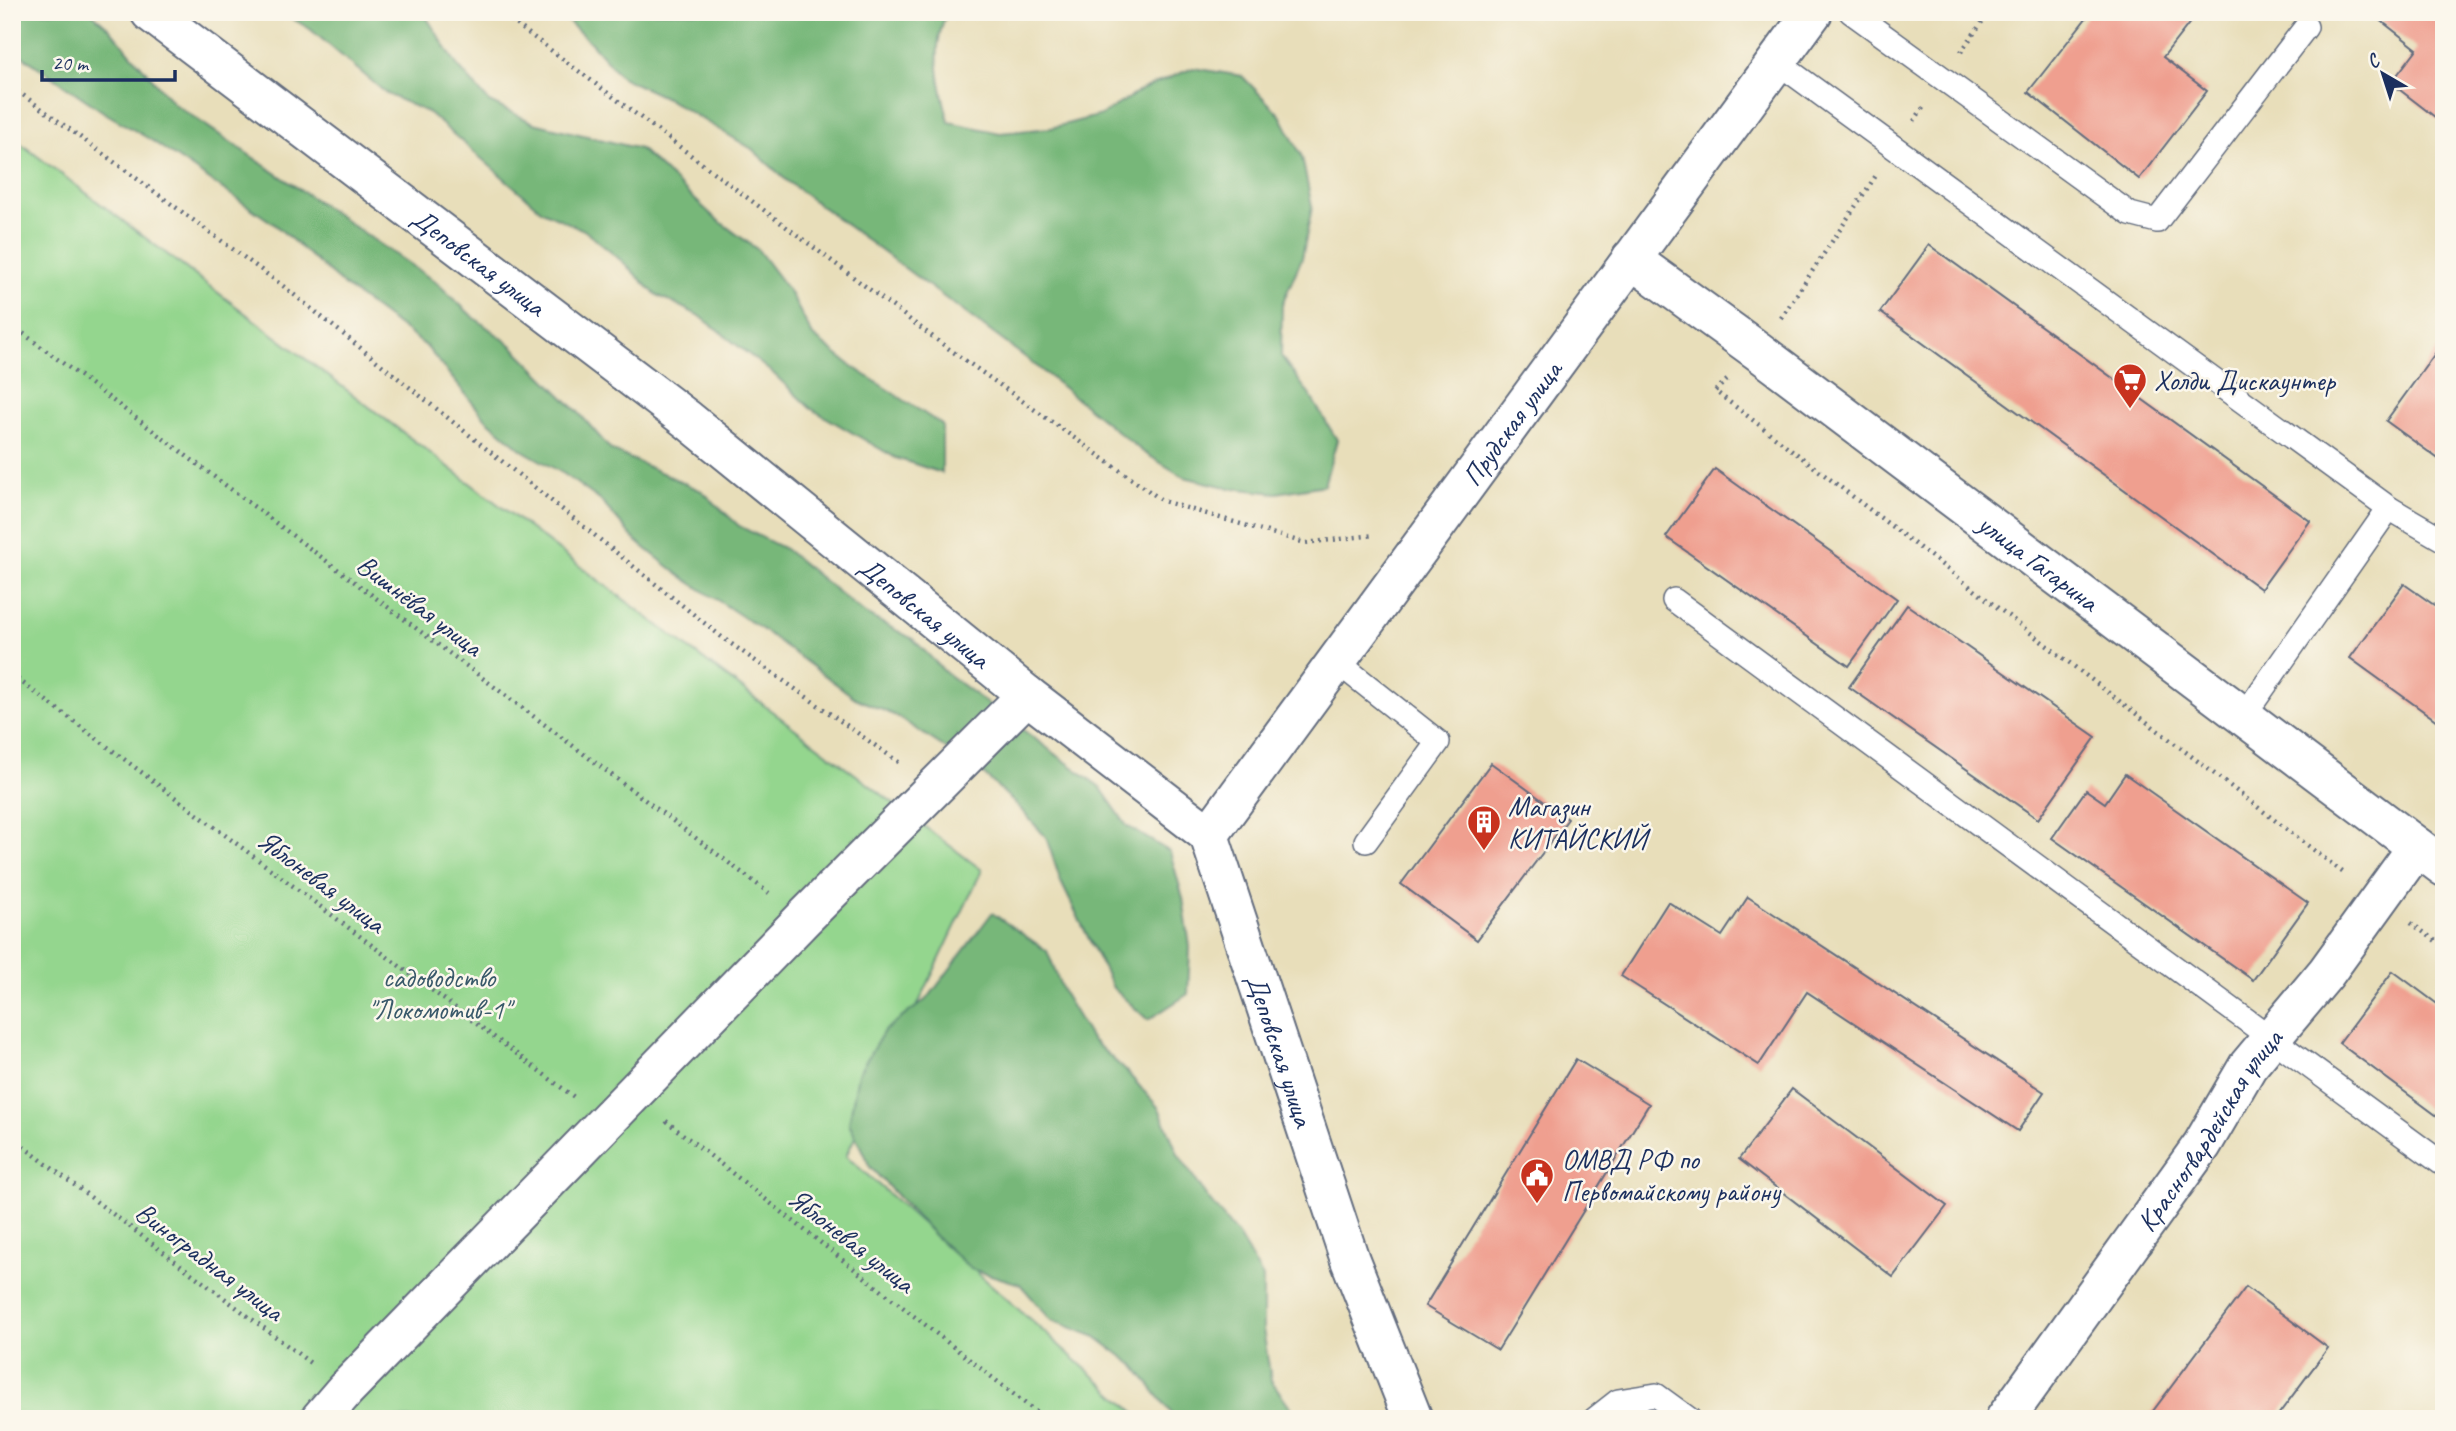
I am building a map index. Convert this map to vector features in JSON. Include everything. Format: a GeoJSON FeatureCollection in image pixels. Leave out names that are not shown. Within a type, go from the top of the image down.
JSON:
{"type":"FeatureCollection","features":[{"type":"Feature","properties":{"kind":"street","name":"Деповская улица"},"geometry":{"type":"LineString","coordinates":[[150,12],[688,420],[1027,695],[1209,835],[1350,1261],[1413,1419]]}},
{"type":"Feature","properties":{"kind":"street","name":"Прудская улица"},"geometry":{"type":"LineString","coordinates":[[1209,835],[1813,12]]}},
{"type":"Feature","properties":{"kind":"street","name":"улица Гагарина"},"geometry":{"type":"LineString","coordinates":[[1631,259],[1758,351],[2430,857]]}},
{"type":"Feature","properties":{"kind":"street"},"geometry":{"type":"LineString","coordinates":[[320,1419],[632,1094],[1027,695]]}},
{"type":"Feature","properties":{"kind":"street","name":"Красногвардейская улица"},"geometry":{"type":"LineString","coordinates":[[2005,1419],[2202,1144],[2248,1066],[2269,1038],[2430,857]]}},
{"type":"Feature","properties":{"kind":"lane"},"geometry":{"type":"LineString","coordinates":[[1851,12],[2130,214],[2157,221],[2306,27]]}},
{"type":"Feature","properties":{"kind":"lane"},"geometry":{"type":"LineString","coordinates":[[1777,62],[2389,508],[2444,540]]}},
{"type":"Feature","properties":{"kind":"lane"},"geometry":{"type":"LineString","coordinates":[[2243,717],[2389,508]]}},
{"type":"Feature","properties":{"kind":"lane"},"geometry":{"type":"LineString","coordinates":[[1674,600],[2444,1165]]}},
{"type":"Feature","properties":{"kind":"lane"},"geometry":{"type":"LineString","coordinates":[[1336,661],[1438,742],[1366,841]]}},
{"type":"Feature","properties":{"kind":"lane"},"geometry":{"type":"LineString","coordinates":[[1595,1419],[1618,1401],[1657,1395],[1689,1419]]}},
{"type":"Feature","properties":{"kind":"path"},"geometry":{"type":"LineString","coordinates":[[500,12],[945,346],[1163,501],[1306,543],[1433,529]]}},
{"type":"Feature","properties":{"kind":"path"},"geometry":{"type":"LineString","coordinates":[[12,87],[283,286],[723,638],[935,787]]}},
{"type":"Feature","properties":{"kind":"path","name":"Вишнёвая улица"},"geometry":{"type":"LineString","coordinates":[[12,325],[803,919]]}},
{"type":"Feature","properties":{"kind":"path","name":"Яблоневая улица"},"geometry":{"type":"LineString","coordinates":[[12,675],[606,1121]]}},
{"type":"Feature","properties":{"kind":"path","name":"Яблоневая улица"},"geometry":{"type":"LineString","coordinates":[[632,1094],[1045,1419]]}},
{"type":"Feature","properties":{"kind":"path","name":"Виноградная улица"},"geometry":{"type":"LineString","coordinates":[[12,1138],[345,1390]]}},
{"type":"Feature","properties":{"kind":"green space"},"geometry":{"type":"Polygon","coordinates":[[[12,12],[90,12],[109,28],[173,103],[437,283],[472,316],[511,345],[579,413],[611,450],[702,491],[739,526],[785,549],[865,614],[913,639],[946,673],[1100,787],[1127,826],[1170,852],[1183,898],[1190,947],[1188,994],[1148,1020],[1113,988],[1061,882],[1046,837],[1014,802],[979,770],[896,716],[855,698],[763,630],[679,575],[635,540],[601,501],[564,474],[522,450],[486,419],[426,346],[346,287],[274,224],[12,49],[12,12]]]}},
{"type":"Feature","properties":{"kind":"green space"},"geometry":{"type":"Polygon","coordinates":[[[281,12],[423,12],[457,65],[489,102],[534,123],[640,149],[715,218],[758,250],[789,291],[813,336],[853,367],[942,425],[942,473],[896,458],[810,408],[775,375],[700,316],[655,294],[623,262],[584,230],[542,211],[429,113],[387,94],[310,29],[281,12]]]}},
{"type":"Feature","properties":{"kind":"green space"},"geometry":{"type":"Polygon","coordinates":[[[558,12],[947,12],[939,40],[938,67],[949,122],[1000,133],[1051,128],[1101,115],[1145,88],[1193,68],[1242,76],[1280,115],[1302,157],[1312,207],[1302,258],[1282,304],[1281,356],[1311,397],[1337,440],[1324,485],[1277,493],[1230,488],[1184,477],[1143,452],[1029,360],[787,181],[752,149],[666,98],[621,77],[591,43],[558,12]]]}},
{"type":"Feature","properties":{"kind":"green space","name":"садоводство \"Локомотив-1\""},"geometry":{"type":"Polygon","coordinates":[[[12,137],[982,870],[846,1156],[1142,1419],[12,1419],[12,137]]]}},
{"type":"Feature","properties":{"kind":"green space"},"geometry":{"type":"Polygon","coordinates":[[[992,913],[1047,951],[1064,994],[1091,1039],[1126,1071],[1159,1108],[1178,1154],[1239,1237],[1263,1278],[1263,1329],[1271,1380],[1299,1419],[1176,1419],[1135,1366],[1096,1337],[1051,1320],[1020,1284],[971,1269],[936,1237],[870,1167],[849,1123],[858,1074],[884,1031],[928,998],[992,913]]]}},
{"type":"Feature","properties":{"kind":"building"},"geometry":{"type":"Polygon","coordinates":[[[2091,12],[2198,12],[2163,57],[2207,91],[2139,179],[2028,92],[2091,12]]]}},
{"type":"Feature","properties":{"kind":"building"},"geometry":{"type":"Polygon","coordinates":[[[2370,12],[2444,12],[2444,124],[2391,83],[2417,49],[2370,12]]]}},
{"type":"Feature","properties":{"kind":"building"},"geometry":{"type":"Polygon","coordinates":[[[1929,245],[2310,521],[2261,589],[1880,312],[1929,245]]]}},
{"type":"Feature","properties":{"kind":"building"},"geometry":{"type":"Polygon","coordinates":[[[2444,341],[2444,463],[2386,421],[2444,341]]]}},
{"type":"Feature","properties":{"kind":"building"},"geometry":{"type":"Polygon","coordinates":[[[1715,469],[1897,599],[1849,666],[1666,537],[1715,469]]]}},
{"type":"Feature","properties":{"kind":"building"},"geometry":{"type":"Polygon","coordinates":[[[2404,584],[2444,612],[2444,726],[2350,658],[2404,584]]]}},
{"type":"Feature","properties":{"kind":"building"},"geometry":{"type":"Polygon","coordinates":[[[1907,605],[2096,737],[2038,819],[1849,687],[1907,605]]]}},
{"type":"Feature","properties":{"kind":"building","name":"Магазин КИТАЙСКИЙ"},"geometry":{"type":"Polygon","coordinates":[[[1491,763],[1568,819],[1477,940],[1401,884],[1491,763]]]}},
{"type":"Feature","properties":{"kind":"building"},"geometry":{"type":"Polygon","coordinates":[[[2125,774],[2308,903],[2253,980],[2052,838],[2086,790],[2105,803],[2125,774]]]}},
{"type":"Feature","properties":{"kind":"building"},"geometry":{"type":"Polygon","coordinates":[[[1748,897],[2044,1092],[2018,1131],[1807,992],[1759,1065],[1621,976],[1668,902],[1722,936],[1748,897]]]}},
{"type":"Feature","properties":{"kind":"building"},"geometry":{"type":"Polygon","coordinates":[[[2393,971],[2444,1009],[2444,1121],[2339,1043],[2393,971]]]}},
{"type":"Feature","properties":{"kind":"building","name":"ОМВД РФ по Первомайскому району"},"geometry":{"type":"Polygon","coordinates":[[[1576,1059],[1649,1104],[1498,1350],[1425,1306],[1576,1059]]]}},
{"type":"Feature","properties":{"kind":"building"},"geometry":{"type":"Polygon","coordinates":[[[1792,1089],[1947,1206],[1893,1277],[1739,1159],[1792,1089]]]}},
{"type":"Feature","properties":{"kind":"building"},"geometry":{"type":"Polygon","coordinates":[[[2246,1287],[2328,1348],[2275,1419],[2147,1419],[2246,1287]]]}},
{"type":"Feature","properties":{"kind":"place","name":"Холди Дискаунтер"},"geometry":{"type":"Point","coordinates":[2130,410]}},
{"type":"Feature","properties":{"kind":"place","name":"Магазин КИТАЙСКИЙ"},"geometry":{"type":"Point","coordinates":[1484,852]}},
{"type":"Feature","properties":{"kind":"place","name":"ОМВД РФ по Первомайскому району"},"geometry":{"type":"Point","coordinates":[1537,1205]}}]}
